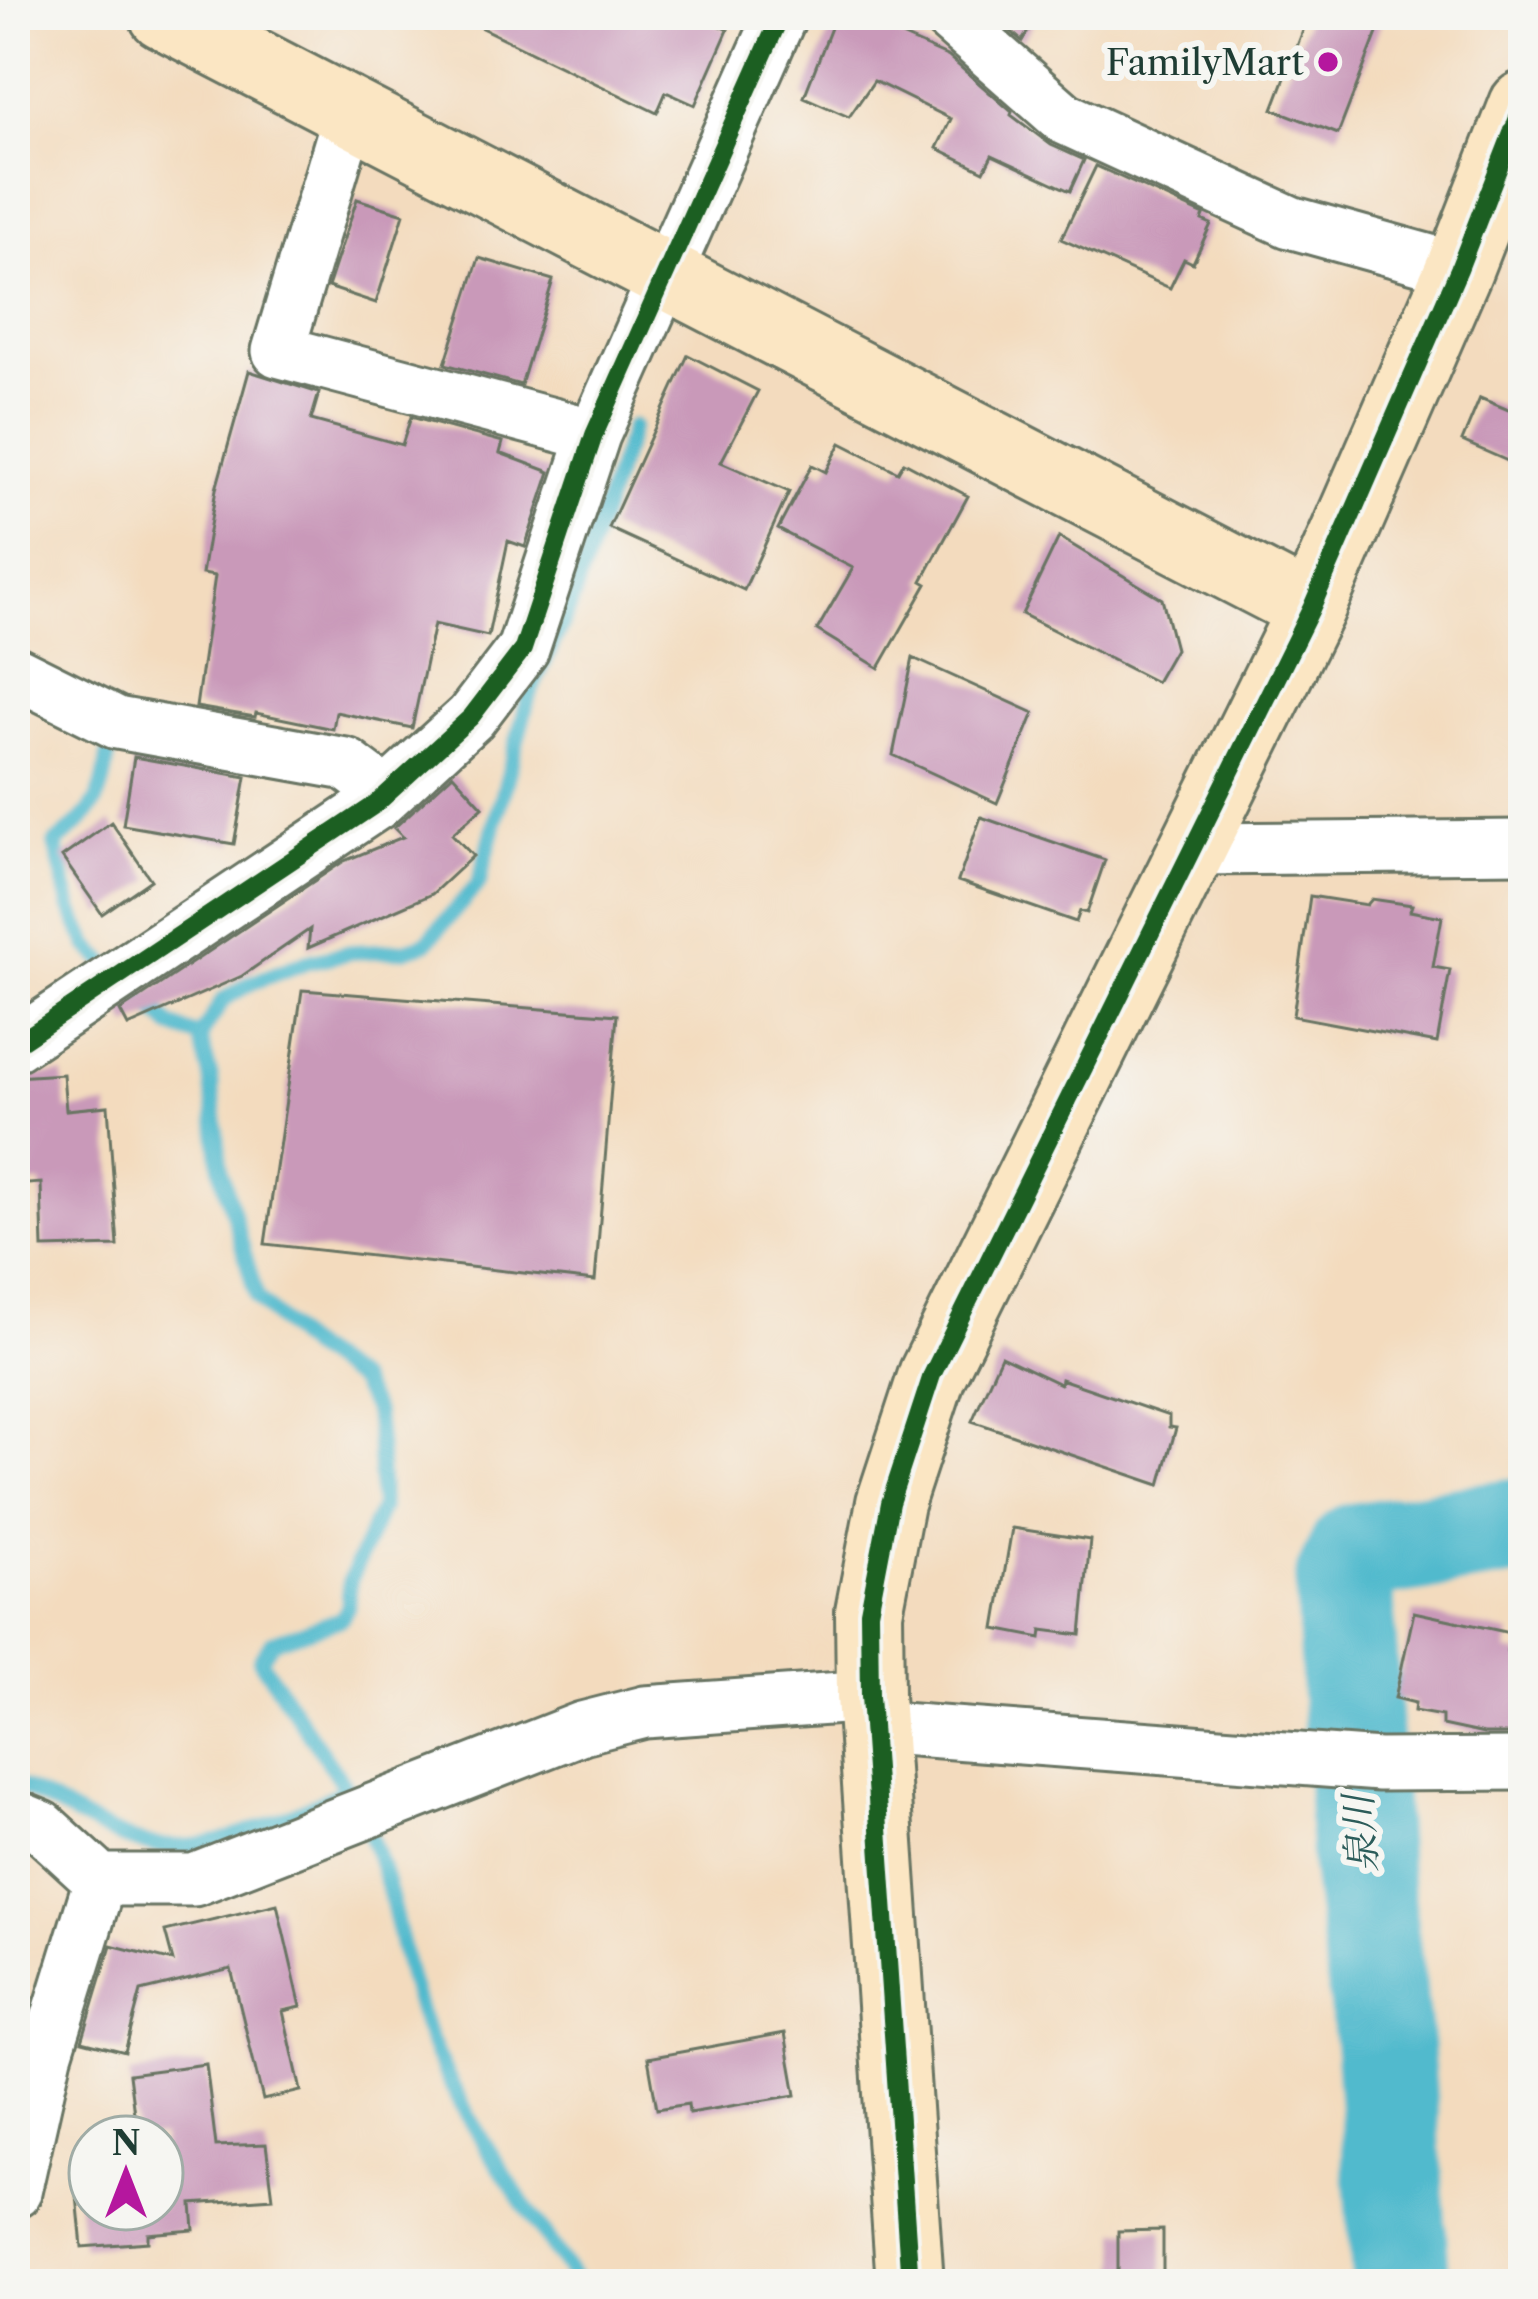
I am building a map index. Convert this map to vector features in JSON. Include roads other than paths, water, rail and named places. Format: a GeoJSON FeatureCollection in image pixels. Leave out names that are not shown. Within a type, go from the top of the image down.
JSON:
{"type":"FeatureCollection","features":[{"type":"Feature","properties":{"kind":"street"},"geometry":{"type":"LineString","coordinates":[[163,15],[1311,609]]}},
{"type":"Feature","properties":{"kind":"street"},"geometry":{"type":"LineString","coordinates":[[15,1046],[386,794],[471,717],[523,649],[594,435],[781,15]]}},
{"type":"Feature","properties":{"kind":"street"},"geometry":{"type":"LineString","coordinates":[[947,15],[1064,118],[1290,221],[1459,269]]}},
{"type":"Feature","properties":{"kind":"street"},"geometry":{"type":"LineString","coordinates":[[910,2284],[869,1612],[890,1502],[932,1375],[1311,609],[1459,269],[1523,105]]}},
{"type":"Feature","properties":{"kind":"street"},"geometry":{"type":"LineString","coordinates":[[350,111],[278,351],[594,435]]}},
{"type":"Feature","properties":{"kind":"street"},"geometry":{"type":"LineString","coordinates":[[15,672],[117,723],[346,764],[386,794]]}},
{"type":"Feature","properties":{"kind":"street"},"geometry":{"type":"LineString","coordinates":[[1190,849],[1523,846]]}},
{"type":"Feature","properties":{"kind":"street"},"geometry":{"type":"LineString","coordinates":[[15,1816],[42,1828],[100,1880],[194,1880],[582,1728],[645,1712],[872,1712],[1311,1761],[1523,1764]]}},
{"type":"Feature","properties":{"kind":"street"},"geometry":{"type":"LineString","coordinates":[[15,2192],[46,2055],[100,1880]]}},
{"type":"Feature","properties":{"kind":"waterway"},"geometry":{"type":"LineString","coordinates":[[347,1790],[260,1660],[272,1642],[341,1619],[348,1608],[350,1580],[381,1508],[375,1412],[358,1382],[300,1342],[257,1298],[221,1171],[211,1077],[200,1037],[223,1000],[251,983],[306,962],[426,943],[479,883],[529,696],[569,609],[632,427]]}},
{"type":"Feature","properties":{"kind":"waterway"},"geometry":{"type":"LineString","coordinates":[[108,755],[103,785],[93,806],[55,844],[71,909],[88,946],[171,1026],[200,1037]]}},
{"type":"Feature","properties":{"kind":"waterway","name":"泉川"},"geometry":{"type":"LineString","coordinates":[[1401,2284],[1384,2046],[1360,1862],[1344,1580],[1357,1552],[1523,1526]]}},
{"type":"Feature","properties":{"kind":"waterway"},"geometry":{"type":"LineString","coordinates":[[15,1784],[124,1838],[182,1847],[238,1836],[347,1790],[350,1796]]}},
{"type":"Feature","properties":{"kind":"waterway"},"geometry":{"type":"LineString","coordinates":[[362,1819],[383,1870],[417,2004],[440,2062],[495,2160],[577,2284]]}},
{"type":"Feature","properties":{"kind":"place","name":"FamilyMart"},"geometry":{"type":"Point","coordinates":[1328,62]}}]}
